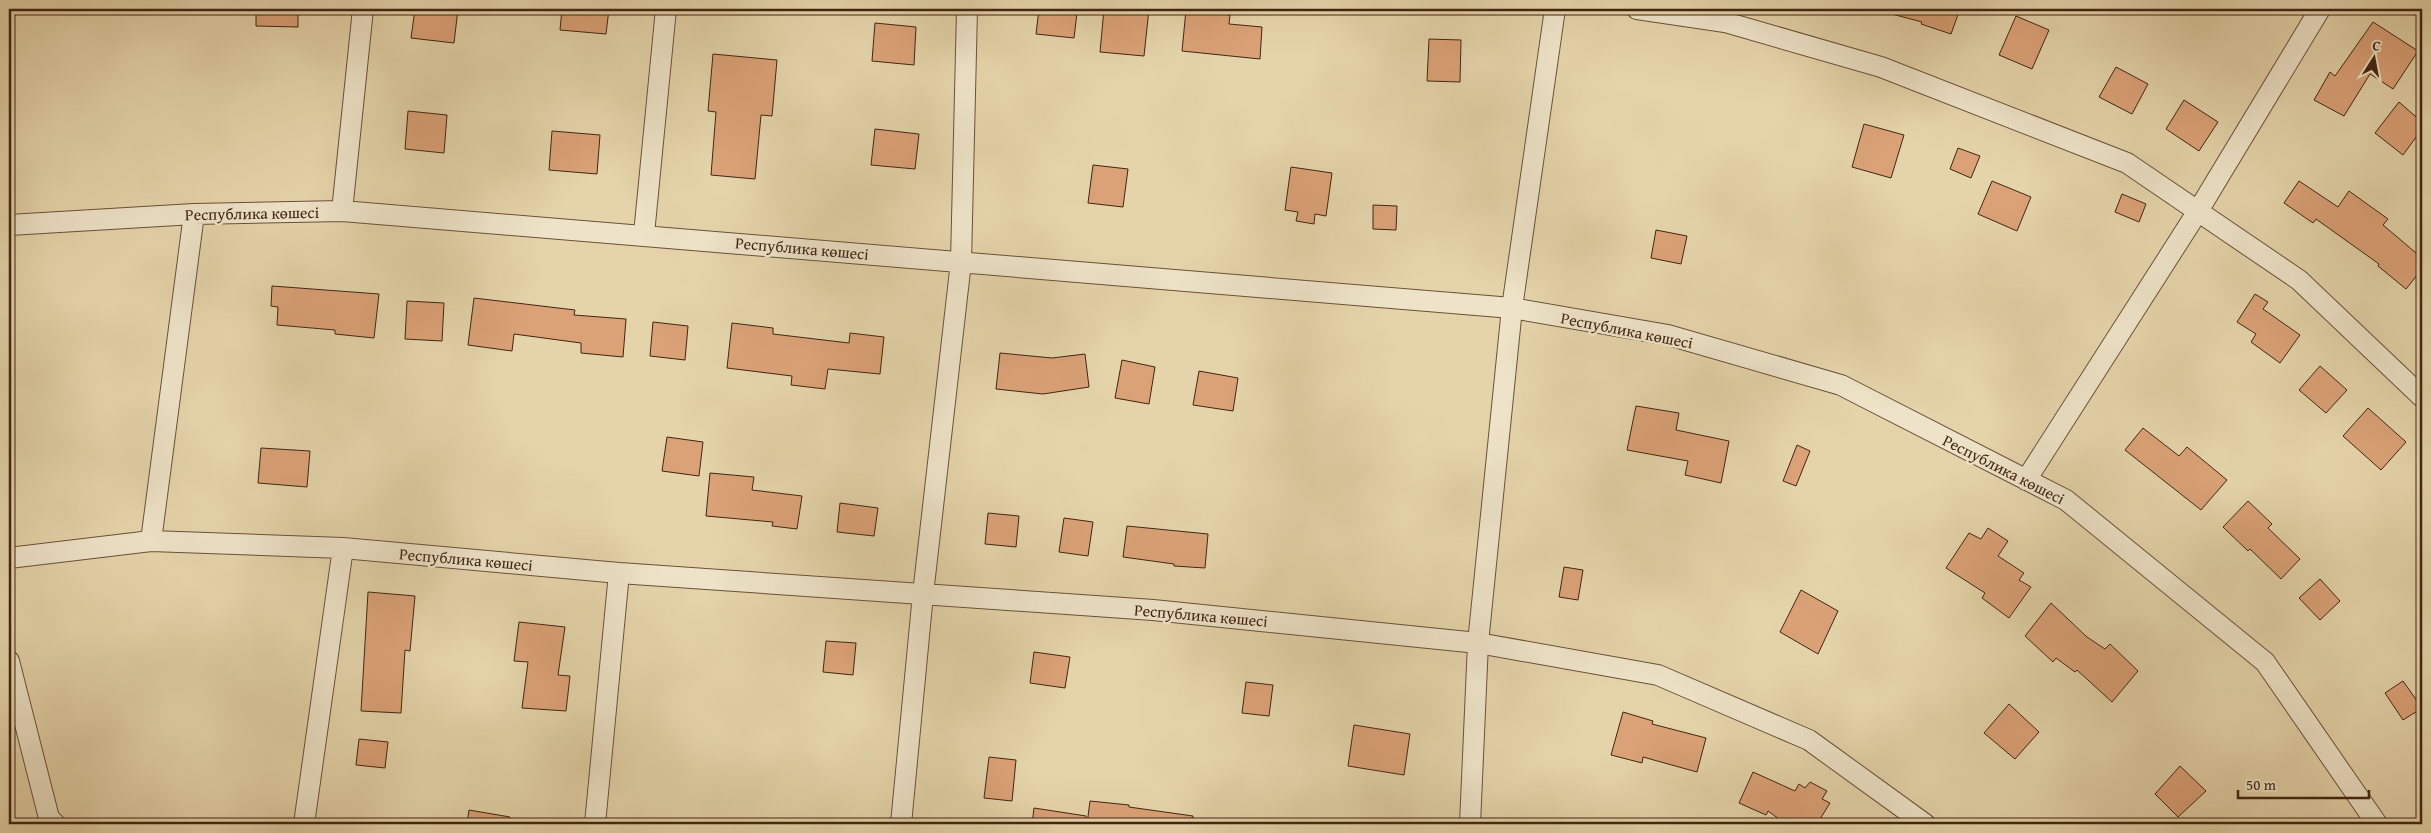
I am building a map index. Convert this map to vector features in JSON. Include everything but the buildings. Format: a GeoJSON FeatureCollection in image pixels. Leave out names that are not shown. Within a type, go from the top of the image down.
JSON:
{"type":"FeatureCollection","features":[{"type":"Feature","properties":{"kind":"street"},"geometry":{"type":"LineString","coordinates":[[342,211],[363,9]]}},
{"type":"Feature","properties":{"kind":"street"},"geometry":{"type":"LineString","coordinates":[[644,234],[666,9]]}},
{"type":"Feature","properties":{"kind":"street"},"geometry":{"type":"LineString","coordinates":[[901,824],[923,594],[961,262],[967,9]]}},
{"type":"Feature","properties":{"kind":"street"},"geometry":{"type":"LineString","coordinates":[[1470,824],[1478,643],[1512,308],[1555,9]]}},
{"type":"Feature","properties":{"kind":"street"},"geometry":{"type":"LineString","coordinates":[[1637,9],[1725,22],[1881,67],[2127,163],[2299,280],[2422,397]]}},
{"type":"Feature","properties":{"kind":"street"},"geometry":{"type":"LineString","coordinates":[[2026,480],[2198,211],[2320,9]]}},
{"type":"Feature","properties":{"kind":"street","name":"Республика көшесі"},"geometry":{"type":"LineString","coordinates":[[9,224],[194,214],[342,211],[644,234],[1512,308],[1668,335],[1841,385],[2066,500],[2265,662],[2377,824]]}},
{"type":"Feature","properties":{"kind":"street"},"geometry":{"type":"LineString","coordinates":[[151,541],[194,214]]}},
{"type":"Feature","properties":{"kind":"street","name":"Республика көшесі"},"geometry":{"type":"LineString","coordinates":[[9,558],[151,541],[343,548],[620,573],[1153,610],[1478,643],[1658,675],[1809,740],[1925,824]]}},
{"type":"Feature","properties":{"kind":"street"},"geometry":{"type":"LineString","coordinates":[[304,824],[343,548]]}},
{"type":"Feature","properties":{"kind":"street"},"geometry":{"type":"LineString","coordinates":[[595,824],[620,573]]}},
{"type":"Feature","properties":{"kind":"street"},"geometry":{"type":"LineString","coordinates":[[9,661],[49,818],[55,824]]}}]}
